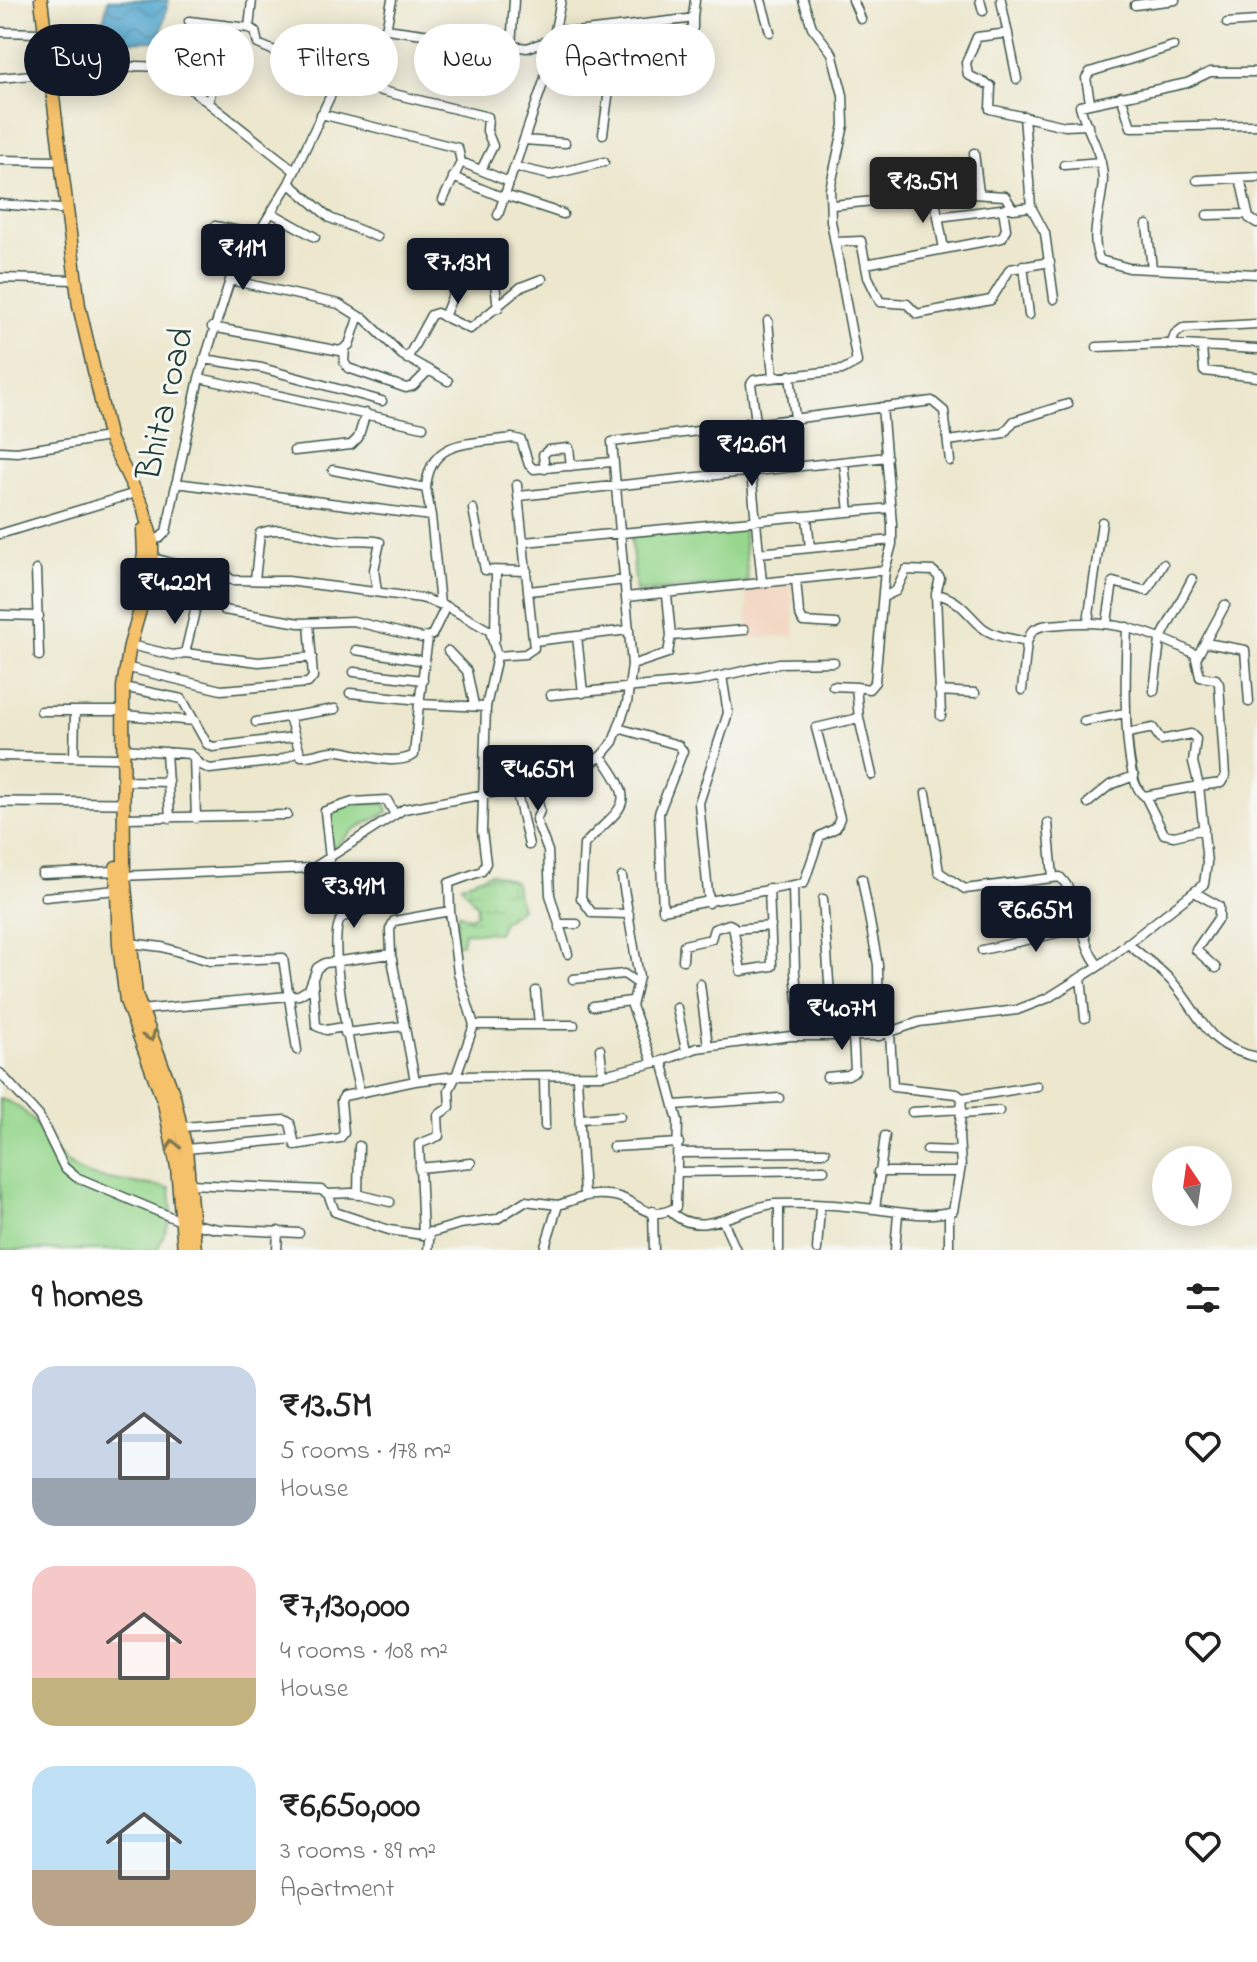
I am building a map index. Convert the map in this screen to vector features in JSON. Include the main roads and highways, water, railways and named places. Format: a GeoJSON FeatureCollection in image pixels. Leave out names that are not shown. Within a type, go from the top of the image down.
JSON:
{"type":"FeatureCollection","features":[{"type":"Feature","properties":{"kind":"main road"},"geometry":{"type":"LineString","coordinates":[[34,0],[55,139],[53,161],[70,280],[102,438],[148,540],[118,671],[119,875],[140,1010],[169,1080],[186,1149],[190,1184],[184,1250]]}},
{"type":"Feature","properties":{"kind":"main road"},"geometry":{"type":"LineString","coordinates":[[41,0],[53,90],[70,280],[110,440],[143,507],[153,558],[125,667],[120,713]]}},
{"type":"Feature","properties":{"kind":"main road"},"geometry":{"type":"LineString","coordinates":[[120,754],[124,781],[120,803],[124,818],[116,890],[126,1001],[164,1103],[195,1250]]}},
{"type":"Feature","properties":{"kind":"water"},"geometry":{"type":"Polygon","coordinates":[[[108,0],[169,0],[163,24],[146,24],[146,41],[130,42],[130,24],[103,22],[108,0]]]}}]}
